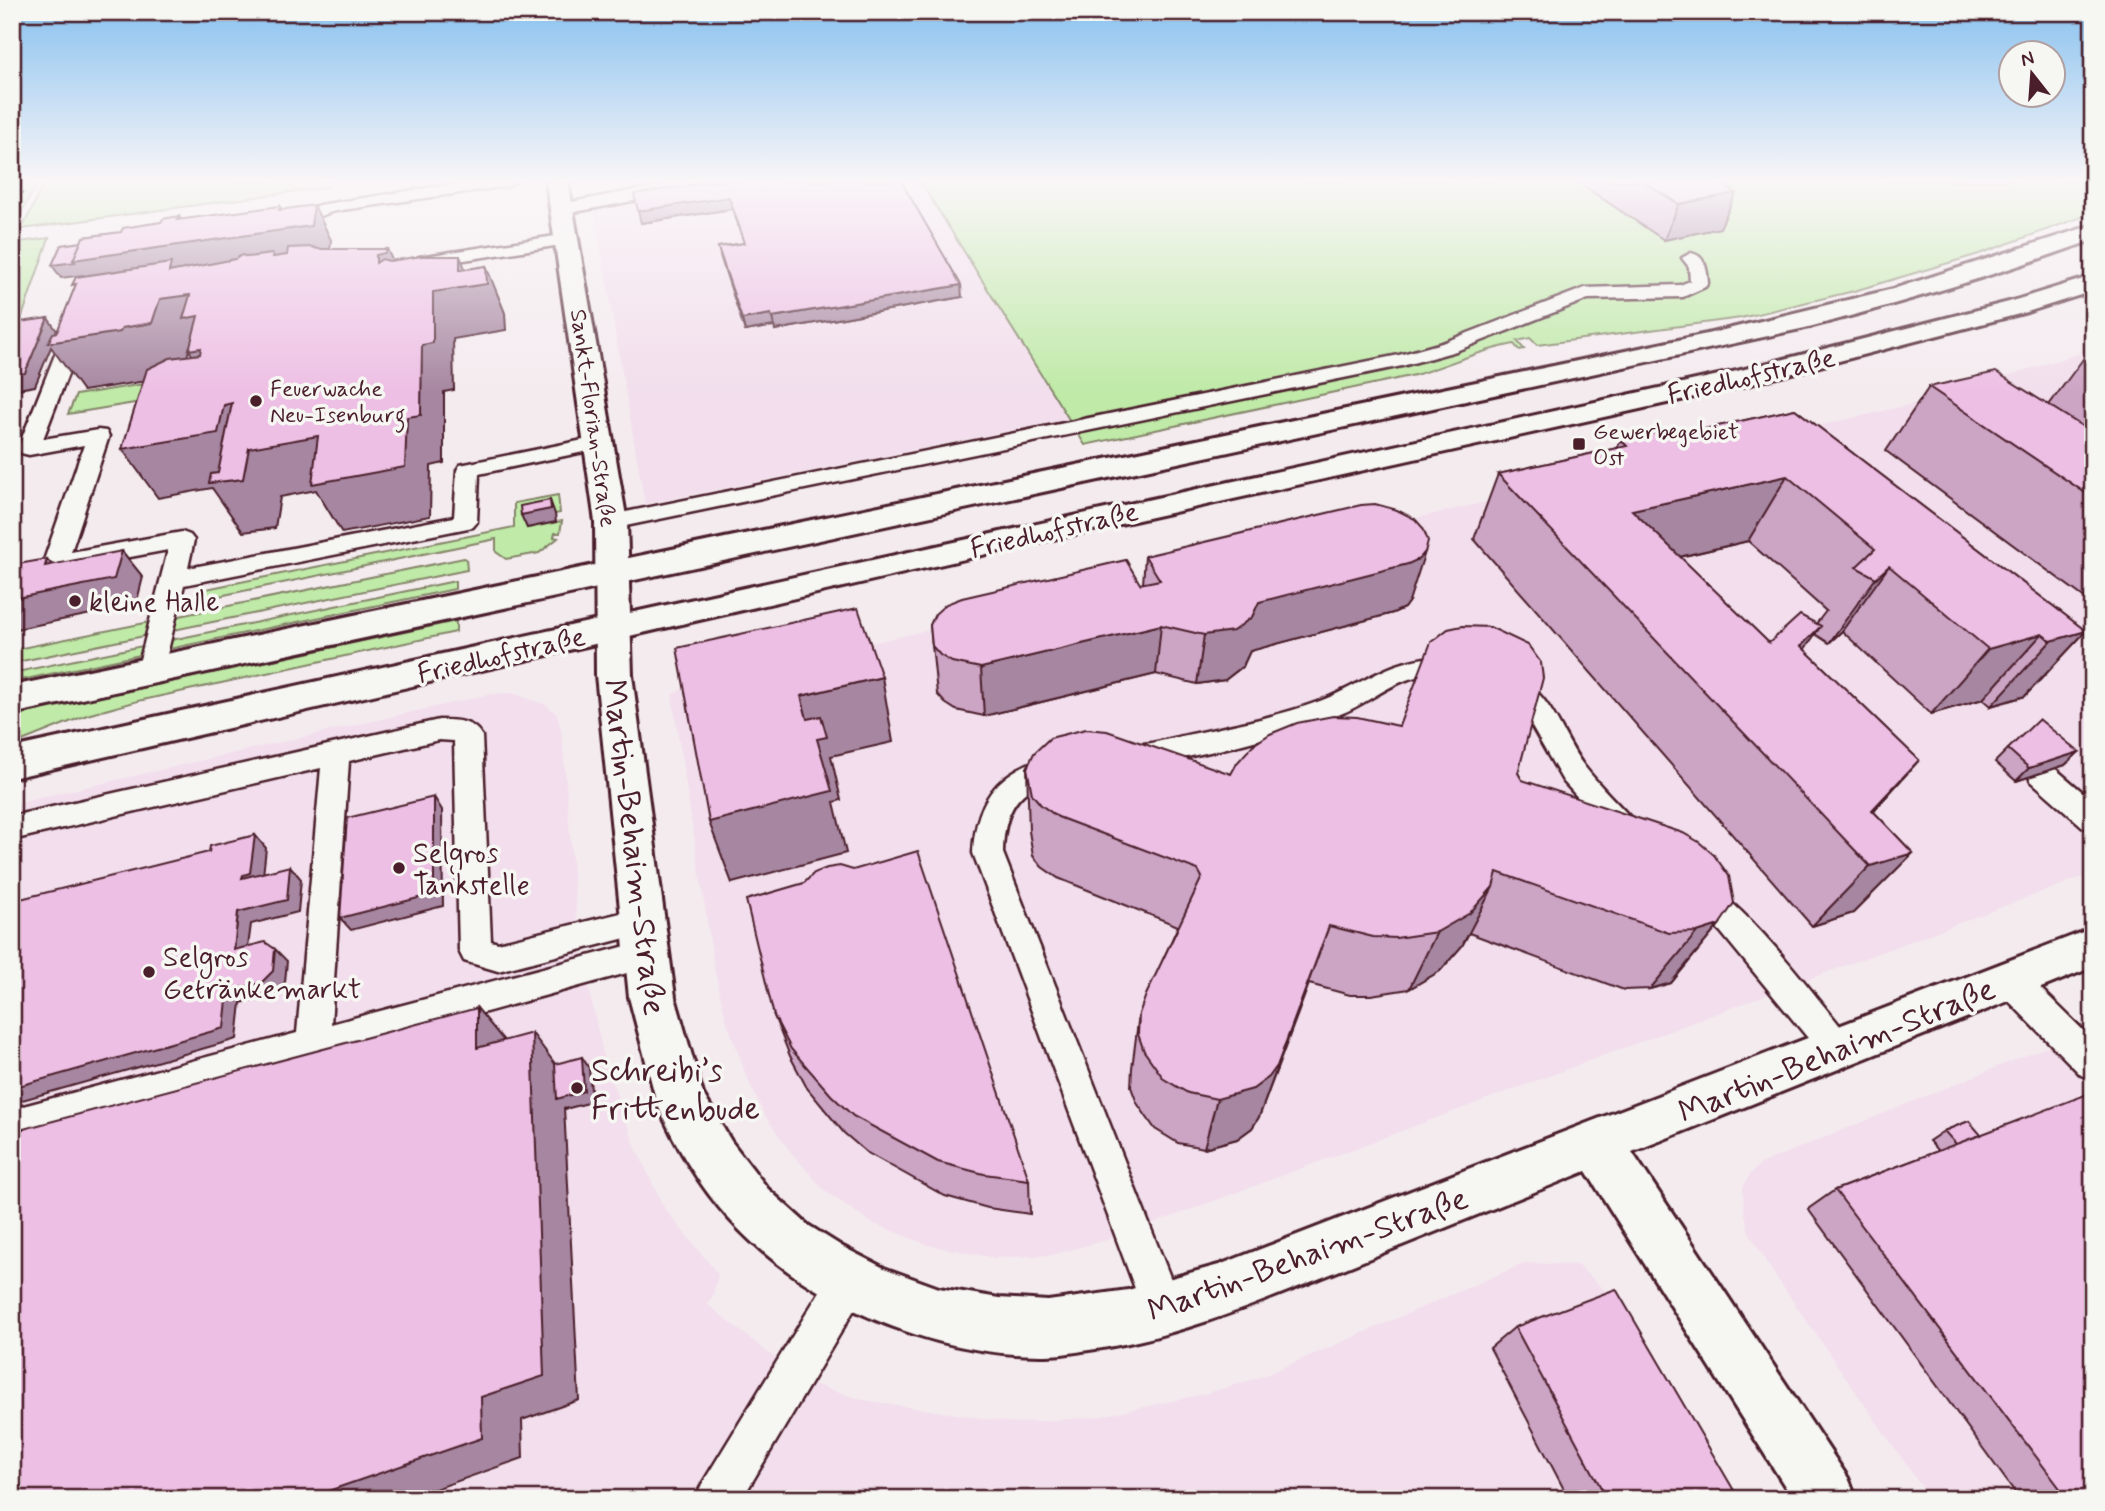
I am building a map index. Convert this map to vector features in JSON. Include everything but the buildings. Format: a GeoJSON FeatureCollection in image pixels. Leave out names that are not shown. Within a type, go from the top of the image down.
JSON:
{"type":"FeatureCollection","features":[{"type":"Feature","properties":{"kind":"main road","name":"Sankt-Florian-Straße"},"geometry":{"type":"LineString","coordinates":[[570,252],[611,523],[611,573]]}},
{"type":"Feature","properties":{"kind":"main road","name":"Friedhofstraße"},"geometry":{"type":"LineString","coordinates":[[12,700],[1353,414],[1681,348],[1881,301],[2040,252]]}},
{"type":"Feature","properties":{"kind":"main road","name":"Friedhofstraße"},"geometry":{"type":"LineString","coordinates":[[12,763],[1725,382],[1982,317],[2093,283]]}},
{"type":"Feature","properties":{"kind":"main road","name":"Martin-Behaim-Straße"},"geometry":{"type":"LineString","coordinates":[[611,573],[611,629],[618,716],[643,938],[662,1041],[681,1103],[713,1158],[750,1207],[790,1243],[872,1291],[919,1309],[999,1325],[1059,1327],[1093,1324],[1163,1310],[1219,1292],[2093,947]]}},
{"type":"Feature","properties":{"kind":"main road"},"geometry":{"type":"LineString","coordinates":[[1597,1143],[1827,1499]]}},
{"type":"Feature","properties":{"kind":"lane"},"geometry":{"type":"LineString","coordinates":[[398,265],[486,252]]}},
{"type":"Feature","properties":{"kind":"lane"},"geometry":{"type":"LineString","coordinates":[[611,523],[1402,360],[1460,343],[1586,294],[1683,291],[1699,283],[1698,267],[1691,258]]}},
{"type":"Feature","properties":{"kind":"lane"},"geometry":{"type":"LineString","coordinates":[[94,314],[75,328],[29,448],[97,436],[55,563],[182,540],[150,671]]}},
{"type":"Feature","properties":{"kind":"lane"},"geometry":{"type":"LineString","coordinates":[[173,579],[466,522],[468,470],[598,443]]}},
{"type":"Feature","properties":{"kind":"lane"},"geometry":{"type":"LineString","coordinates":[[1163,1310],[988,853],[987,828],[993,810],[1012,787],[1027,775],[1055,765],[1104,757],[1152,754],[1330,707],[1394,672],[1416,666],[1475,670],[1519,690],[1536,712],[1574,774],[1664,868],[1731,921],[1838,1049]]}},
{"type":"Feature","properties":{"kind":"lane"},"geometry":{"type":"LineString","coordinates":[[12,828],[439,730],[456,730],[468,736],[475,951],[498,957],[643,938]]}},
{"type":"Feature","properties":{"kind":"lane"},"geometry":{"type":"LineString","coordinates":[[313,1045],[336,753]]}},
{"type":"Feature","properties":{"kind":"lane"},"geometry":{"type":"LineString","coordinates":[[2040,773],[2093,819]]}},
{"type":"Feature","properties":{"kind":"lane"},"geometry":{"type":"LineString","coordinates":[[12,1126],[313,1045],[643,938]]}},
{"type":"Feature","properties":{"kind":"lane"},"geometry":{"type":"LineString","coordinates":[[2010,980],[2093,1064]]}},
{"type":"Feature","properties":{"kind":"lane"},"geometry":{"type":"LineString","coordinates":[[717,1499],[850,1279]]}},
{"type":"Feature","properties":{"kind":"shaded area"},"geometry":{"type":"Polygon","coordinates":[[[601,252],[964,252],[1069,419],[645,504],[601,252]]]}},
{"type":"Feature","properties":{"kind":"shaded area","name":"Gewerbegebiet Ost"},"geometry":{"type":"Polygon","coordinates":[[[2093,349],[2093,873],[1117,1237],[1052,1255],[995,1258],[928,1245],[872,1223],[825,1191],[790,1151],[764,1114],[746,1075],[726,1019],[715,972],[672,695],[689,685],[1931,400],[2093,349]]]}},
{"type":"Feature","properties":{"kind":"shaded area"},"geometry":{"type":"Polygon","coordinates":[[[512,693],[546,705],[557,714],[562,734],[577,923],[605,1062],[635,1146],[664,1208],[718,1274],[713,1295],[707,1304],[767,1352],[816,1385],[863,1400],[1014,1423],[1097,1417],[1204,1394],[1261,1377],[1525,1263],[1577,1265],[1626,1309],[1740,1499],[12,1499],[12,804],[491,694],[512,693]]]}},
{"type":"Feature","properties":{"kind":"shaded area"},"geometry":{"type":"Polygon","coordinates":[[[2093,1028],[2093,1499],[1930,1499],[1768,1265],[1749,1232],[1743,1188],[1750,1174],[1762,1163],[2093,1028]]]}},
{"type":"Feature","properties":{"kind":"green space"},"geometry":{"type":"Polygon","coordinates":[[[12,252],[44,252],[12,346],[12,252]]]}},
{"type":"Feature","properties":{"kind":"green space"},"geometry":{"type":"Polygon","coordinates":[[[964,252],[1986,252],[1854,291],[1741,318],[1537,345],[1530,338],[1517,341],[1524,349],[1519,350],[1514,344],[1415,375],[1085,445],[964,252]]]}},
{"type":"Feature","properties":{"kind":"green space"},"geometry":{"type":"Polygon","coordinates":[[[194,376],[189,394],[68,414],[76,395],[194,376]]]}},
{"type":"Feature","properties":{"kind":"green space"},"geometry":{"type":"Polygon","coordinates":[[[558,495],[560,513],[526,520],[527,528],[562,521],[560,533],[555,533],[554,537],[558,538],[539,553],[506,559],[496,552],[496,539],[195,601],[196,591],[514,527],[514,503],[558,495]]]}},
{"type":"Feature","properties":{"kind":"green space"},"geometry":{"type":"Polygon","coordinates":[[[464,558],[467,570],[12,663],[12,650],[464,558]]]}},
{"type":"Feature","properties":{"kind":"green space"},"geometry":{"type":"Polygon","coordinates":[[[455,581],[455,589],[12,682],[12,673],[455,581]]]}},
{"type":"Feature","properties":{"kind":"green space"},"geometry":{"type":"Polygon","coordinates":[[[456,621],[456,632],[138,701],[87,715],[12,745],[12,716],[456,621]]]}},
{"type":"Feature","properties":{"kind":"place","name":"Feuerwache Neu-Isenburg"},"geometry":{"type":"Point","coordinates":[256,401]}},
{"type":"Feature","properties":{"kind":"place","name":"Gewerbegebiet Ost"},"geometry":{"type":"Point","coordinates":[1579,444]}},
{"type":"Feature","properties":{"kind":"place","name":"kleine Halle"},"geometry":{"type":"Point","coordinates":[75,601]}},
{"type":"Feature","properties":{"kind":"place","name":"Selgros Tankstelle"},"geometry":{"type":"Point","coordinates":[399,868]}},
{"type":"Feature","properties":{"kind":"place","name":"Selgros Getränkemarkt"},"geometry":{"type":"Point","coordinates":[149,972]}},
{"type":"Feature","properties":{"kind":"place","name":"Schreibi’s Frittenbude"},"geometry":{"type":"Point","coordinates":[577,1088]}}]}
